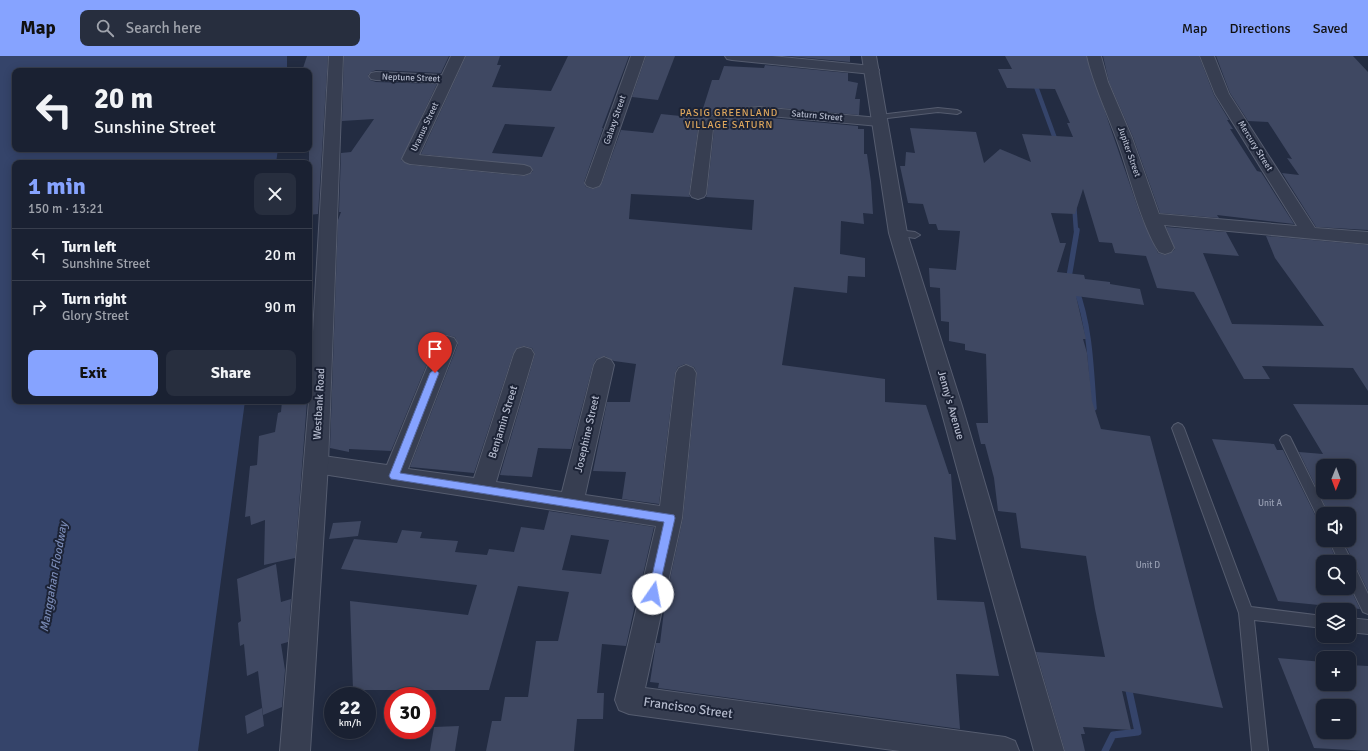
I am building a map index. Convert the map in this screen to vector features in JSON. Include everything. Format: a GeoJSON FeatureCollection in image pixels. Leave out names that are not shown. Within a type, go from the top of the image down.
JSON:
{"type":"FeatureCollection","features":[{"type":"Feature","properties":{"kind":"street","name":"Westbank Road"},"geometry":{"type":"LineString","coordinates":[[295,751],[316,464],[336,56]]}},
{"type":"Feature","properties":{"kind":"street","name":"Uranus Street"},"geometry":{"type":"LineString","coordinates":[[458,56],[410,159],[524,170]]}},
{"type":"Feature","properties":{"kind":"street","name":"Galaxy Street"},"geometry":{"type":"LineString","coordinates":[[593,183],[638,56]]}},
{"type":"Feature","properties":{"kind":"street"},"geometry":{"type":"LineString","coordinates":[[732,56],[871,63]]}},
{"type":"Feature","properties":{"kind":"street","name":"Jupiter Street"},"geometry":{"type":"LineString","coordinates":[[1094,56],[1098,78],[1118,122],[1152,219],[1165,248]]}},
{"type":"Feature","properties":{"kind":"street","name":"Mercury Street"},"geometry":{"type":"LineString","coordinates":[[1208,56],[1222,94],[1310,233]]}},
{"type":"Feature","properties":{"kind":"street","name":"Jenny's Avenue"},"geometry":{"type":"LineString","coordinates":[[871,63],[879,120],[906,234],[951,406],[1049,751]]}},
{"type":"Feature","properties":{"kind":"street","name":"Neptune Street"},"geometry":{"type":"LineString","coordinates":[[376,76],[447,79]]}},
{"type":"Feature","properties":{"kind":"street","name":"Saturn Street"},"geometry":{"type":"LineString","coordinates":[[698,194],[706,129],[714,119],[724,114],[760,111],[879,120]]}},
{"type":"Feature","properties":{"kind":"street"},"geometry":{"type":"LineString","coordinates":[[1152,219],[1368,238]]}},
{"type":"Feature","properties":{"kind":"street"},"geometry":{"type":"LineString","coordinates":[[394,476],[446,343]]}},
{"type":"Feature","properties":{"kind":"street","name":"Benjamin Street"},"geometry":{"type":"LineString","coordinates":[[482,490],[524,354]]}},
{"type":"Feature","properties":{"kind":"street","name":"Josephine Street"},"geometry":{"type":"LineString","coordinates":[[571,504],[604,365]]}},
{"type":"Feature","properties":{"kind":"street","name":"Francisco Street"},"geometry":{"type":"LineString","coordinates":[[686,373],[670,518],[629,700],[1005,751]]}},
{"type":"Feature","properties":{"kind":"street"},"geometry":{"type":"LineString","coordinates":[[316,464],[670,518]]}},
{"type":"Feature","properties":{"kind":"lane"},"geometry":{"type":"LineString","coordinates":[[879,120],[938,110],[957,112]]}},
{"type":"Feature","properties":{"kind":"lane"},"geometry":{"type":"LineString","coordinates":[[1178,428],[1246,614],[1260,751]]}},
{"type":"Feature","properties":{"kind":"lane"},"geometry":{"type":"LineString","coordinates":[[1286,440],[1319,507]]}},
{"type":"Feature","properties":{"kind":"lane"},"geometry":{"type":"LineString","coordinates":[[1356,583],[1368,608]]}},
{"type":"Feature","properties":{"kind":"lane"},"geometry":{"type":"LineString","coordinates":[[1246,614],[1316,621]]}},
{"type":"Feature","properties":{"kind":"lane"},"geometry":{"type":"LineString","coordinates":[[1356,626],[1368,627]]}},
{"type":"Feature","properties":{"kind":"water","name":"Manggahan Floodway"},"geometry":{"type":"Polygon","coordinates":[[[0,56],[287,56],[287,68],[12,68],[12,152],[278,152],[276,160],[12,160],[12,404],[245,404],[198,751],[0,751],[0,56]]]}},
{"type":"Feature","properties":{"kind":"building"},"geometry":{"type":"Polygon","coordinates":[[[307,56],[328,56],[318,214],[312,215],[312,160],[309,160],[309,152],[312,152],[312,68],[303,68],[307,56]]]}},
{"type":"Feature","properties":{"kind":"building"},"geometry":{"type":"Polygon","coordinates":[[[344,56],[449,56],[441,73],[376,70],[368,75],[370,80],[376,82],[437,84],[401,160],[410,165],[524,176],[533,171],[530,166],[421,154],[466,56],[500,56],[497,65],[501,65],[492,87],[551,91],[568,56],[629,56],[602,128],[584,182],[586,187],[593,189],[599,187],[602,183],[621,130],[653,133],[661,114],[700,118],[712,80],[719,80],[724,66],[764,68],[765,65],[848,73],[848,81],[858,83],[855,99],[860,99],[859,115],[760,106],[725,109],[711,115],[698,129],[689,194],[690,197],[631,194],[629,219],[752,230],[754,200],[706,197],[714,130],[720,123],[727,119],[760,117],[858,126],[858,129],[864,129],[864,154],[867,154],[873,214],[863,213],[864,224],[841,221],[840,254],[865,258],[865,277],[848,276],[847,293],[794,287],[782,365],[885,379],[885,402],[926,405],[949,474],[951,474],[956,540],[934,537],[937,600],[984,602],[999,676],[956,674],[960,729],[658,688],[659,683],[650,682],[656,643],[660,643],[665,603],[683,518],[697,373],[694,367],[685,364],[678,367],[675,373],[659,504],[622,499],[626,472],[593,471],[607,402],[630,402],[636,364],[614,361],[605,356],[596,359],[593,365],[571,449],[538,448],[532,477],[500,475],[535,354],[532,348],[524,346],[517,348],[513,354],[474,473],[410,467],[458,344],[455,337],[447,335],[440,337],[436,342],[391,451],[349,449],[349,452],[330,448],[338,220],[341,212],[339,212],[341,153],[351,152],[374,119],[342,121],[344,56]],[[505,124],[492,153],[542,157],[555,127],[505,124]]]}},
{"type":"Feature","properties":{"kind":"building"},"geometry":{"type":"Polygon","coordinates":[[[646,56],[675,56],[658,100],[632,97],[646,56]]]}},
{"type":"Feature","properties":{"kind":"building"},"geometry":{"type":"Polygon","coordinates":[[[787,56],[850,56],[850,62],[787,56]]]}},
{"type":"Feature","properties":{"kind":"building"},"geometry":{"type":"Polygon","coordinates":[[[1005,56],[1086,56],[1140,214],[1158,253],[1165,255],[1171,253],[1175,249],[1166,227],[1226,232],[1239,256],[1203,253],[1232,324],[1324,326],[1275,258],[1266,236],[1368,245],[1368,391],[1353,368],[1262,366],[1270,379],[1244,379],[1194,292],[1157,288],[1146,256],[1115,253],[1112,243],[1099,242],[1083,189],[1075,214],[1051,213],[1060,243],[1066,243],[1057,272],[1084,275],[1085,279],[1110,282],[1110,284],[1140,289],[1144,305],[1076,296],[1086,339],[1083,339],[1087,353],[1092,401],[1101,429],[1150,436],[1223,708],[1122,691],[1131,730],[1083,727],[1085,734],[1081,734],[1085,751],[1065,751],[1036,652],[1105,657],[1086,556],[1021,548],[1016,513],[998,511],[994,478],[985,444],[981,444],[976,423],[988,423],[986,354],[965,350],[965,344],[949,341],[949,322],[941,321],[940,288],[930,287],[929,268],[956,270],[960,231],[938,230],[936,224],[929,224],[923,204],[908,203],[900,166],[905,166],[906,152],[915,153],[910,128],[976,132],[984,163],[1000,149],[1031,162],[1022,134],[1073,137],[1067,123],[1070,123],[1055,89],[1007,88],[998,69],[1012,69],[1005,56]]]}},
{"type":"Feature","properties":{"kind":"building"},"geometry":{"type":"Polygon","coordinates":[[[1103,56],[1199,56],[1214,95],[1233,129],[1230,129],[1257,171],[1261,172],[1294,224],[1217,215],[1219,218],[1160,213],[1133,137],[1109,82],[1103,56]]]}},
{"type":"Feature","properties":{"kind":"building"},"geometry":{"type":"Polygon","coordinates":[[[1216,56],[1353,56],[1368,72],[1368,230],[1316,227],[1282,173],[1299,175],[1287,158],[1292,159],[1268,122],[1248,121],[1230,93],[1216,56]]]}},
{"type":"Feature","properties":{"kind":"building"},"geometry":{"type":"Polygon","coordinates":[[[282,404],[307,404],[295,558],[264,565],[265,520],[251,525],[250,516],[245,517],[250,466],[257,465],[259,436],[275,432],[278,413],[281,412],[282,404]]]}},
{"type":"Feature","properties":{"kind":"building"},"geometry":{"type":"Polygon","coordinates":[[[1293,404],[1368,405],[1368,591],[1356,567],[1356,555],[1350,555],[1346,547],[1356,547],[1356,507],[1326,507],[1322,499],[1356,499],[1356,459],[1316,459],[1316,487],[1299,452],[1323,454],[1293,404]]]}},
{"type":"Feature","properties":{"kind":"building"},"geometry":{"type":"Polygon","coordinates":[[[1212,439],[1274,444],[1277,450],[1283,450],[1316,517],[1316,547],[1331,547],[1334,555],[1316,555],[1316,595],[1353,595],[1360,609],[1356,609],[1356,603],[1316,603],[1316,605],[1278,601],[1212,439]]]}},
{"type":"Feature","properties":{"kind":"building"},"geometry":{"type":"Polygon","coordinates":[[[549,511],[654,527],[626,646],[602,644],[597,693],[604,693],[603,719],[577,719],[574,751],[486,751],[492,721],[501,721],[505,697],[528,697],[536,641],[558,641],[569,592],[518,586],[489,690],[436,690],[436,687],[384,687],[384,690],[376,690],[376,687],[353,687],[350,601],[468,615],[477,585],[341,569],[354,539],[397,543],[402,530],[422,532],[420,538],[458,541],[455,552],[487,555],[489,549],[514,552],[521,527],[544,530],[549,511]],[[571,535],[562,570],[601,574],[609,540],[571,535]]]}},
{"type":"Feature","properties":{"kind":"building"},"geometry":{"type":"Polygon","coordinates":[[[361,521],[358,536],[329,539],[333,523],[361,521]]]}},
{"type":"Feature","properties":{"kind":"building"},"geometry":{"type":"Polygon","coordinates":[[[276,564],[281,602],[291,599],[288,642],[281,644],[285,670],[282,707],[263,715],[258,671],[247,676],[244,644],[240,646],[238,623],[241,621],[237,579],[276,564]]]}},
{"type":"Feature","properties":{"kind":"building"},"geometry":{"type":"Polygon","coordinates":[[[1278,658],[1316,661],[1316,691],[1356,691],[1356,665],[1368,666],[1368,751],[1314,748],[1278,658]]]}},
{"type":"Feature","properties":{"kind":"building"},"geometry":{"type":"Polygon","coordinates":[[[262,708],[264,726],[247,734],[245,716],[262,708]]]}},
{"type":"Feature","properties":{"kind":"building"},"geometry":{"type":"Polygon","coordinates":[[[459,726],[455,751],[430,751],[432,739],[436,739],[436,727],[459,726]]]}},
{"type":"Feature","properties":{"kind":"waterway"},"geometry":{"type":"LineString","coordinates":[[1034,81],[1057,144]]}},
{"type":"Feature","properties":{"kind":"waterway"},"geometry":{"type":"LineString","coordinates":[[1074,202],[1076,231]]}},
{"type":"Feature","properties":{"kind":"waterway"},"geometry":{"type":"LineString","coordinates":[[1071,280],[1069,277],[1077,230]]}},
{"type":"Feature","properties":{"kind":"waterway"},"geometry":{"type":"LineString","coordinates":[[1076,289],[1081,303],[1087,332],[1094,408]]}},
{"type":"Feature","properties":{"kind":"waterway"},"geometry":{"type":"LineString","coordinates":[[1105,751],[1113,735],[1138,732],[1128,686]]}},
{"type":"Feature","properties":{"kind":"district","name":"PASIG GREENLAND VILLAGE SATURN"},"geometry":{"type":"Point","coordinates":[729,118]}},
{"type":"Feature","properties":{"kind":"route"},"geometry":{"type":"LineString","coordinates":[[435,373],[394,476],[670,518],[653,594]]}}]}
